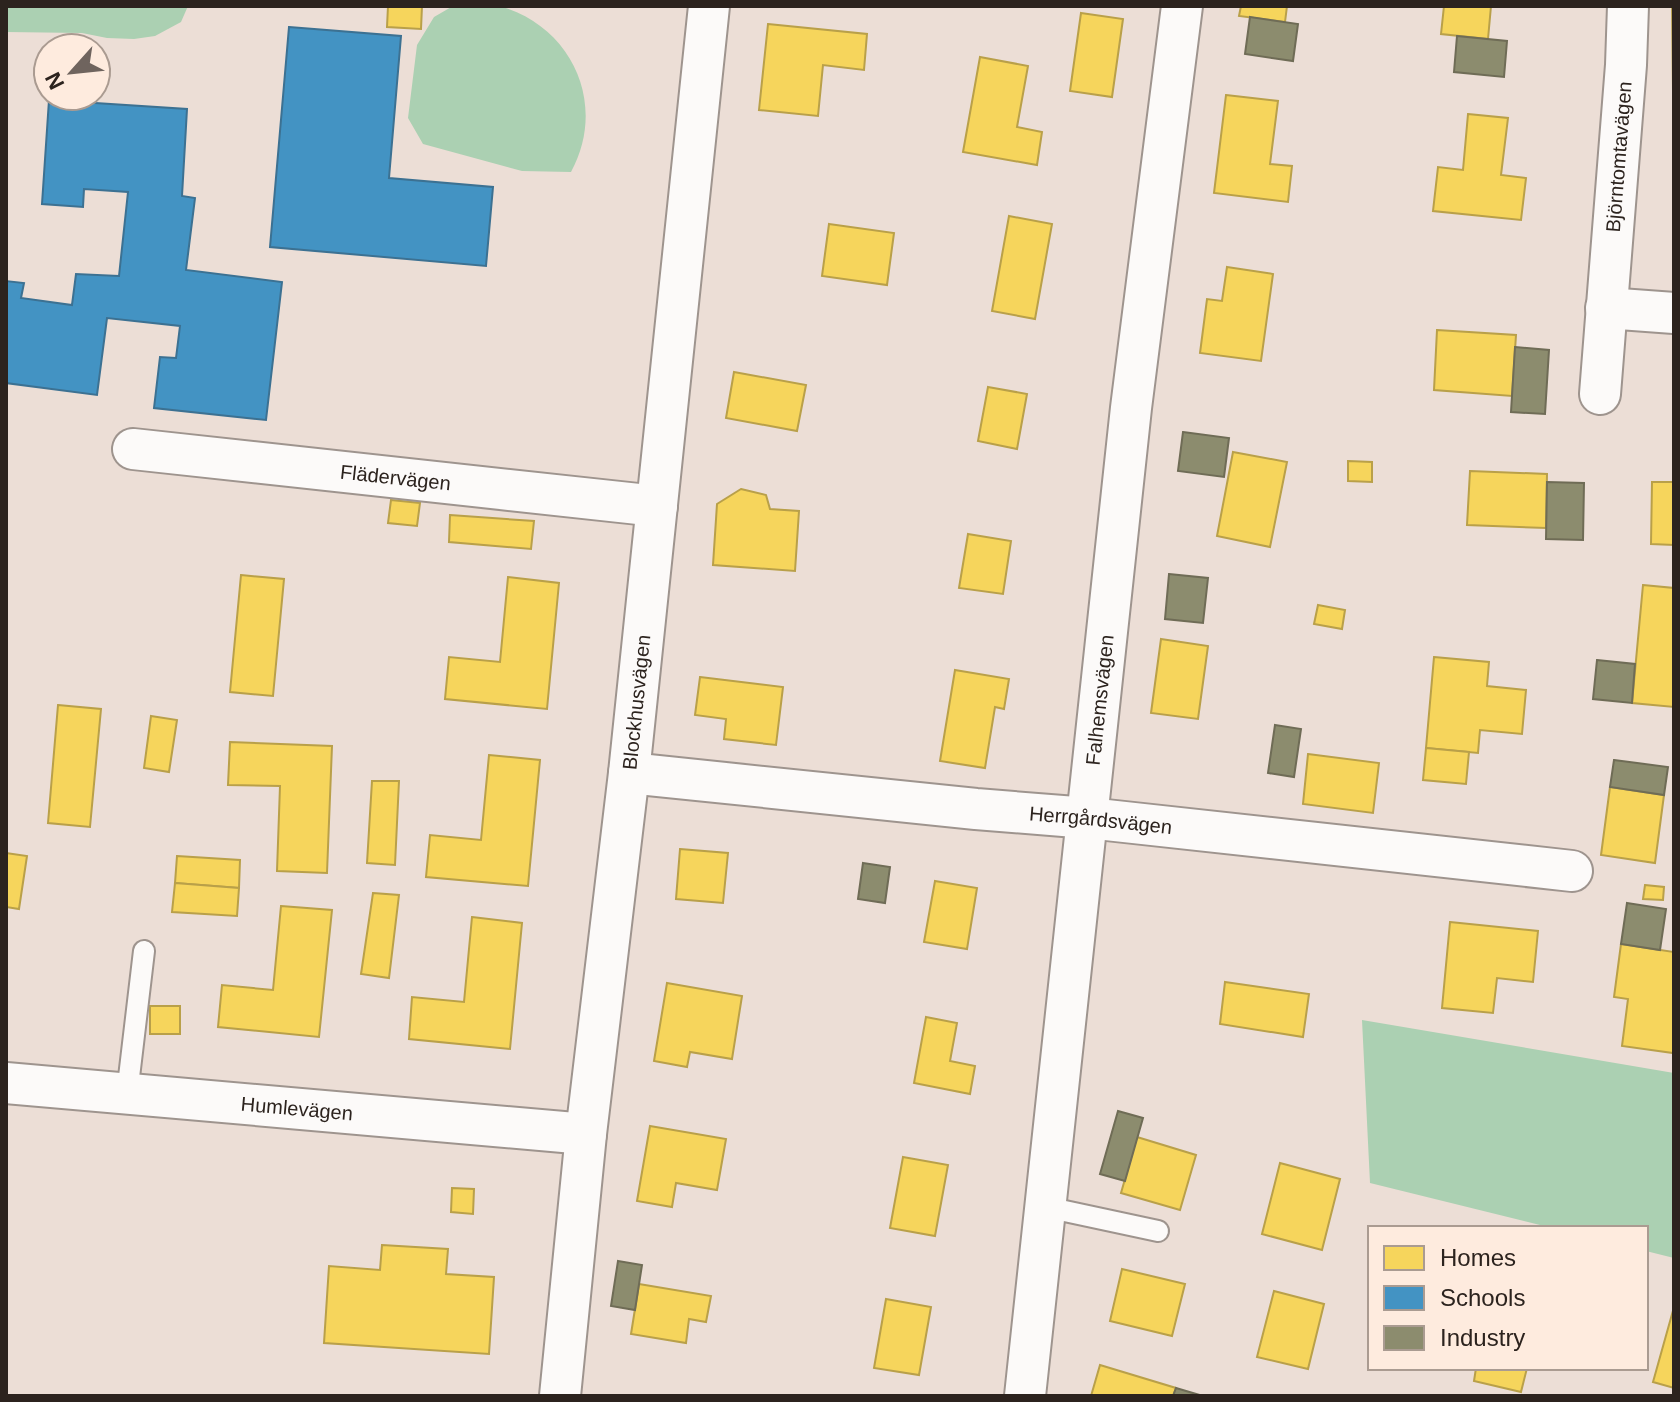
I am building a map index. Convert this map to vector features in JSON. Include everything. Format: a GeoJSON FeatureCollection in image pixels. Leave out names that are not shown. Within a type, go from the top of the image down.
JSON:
{"type":"FeatureCollection","features":[{"type":"Feature","properties":{"kind":"street","name":"Blockhusvägen"},"geometry":{"type":"LineString","coordinates":[[560,1396],[709,6]]}},
{"type":"Feature","properties":{"kind":"street","name":"Falhemsvägen"},"geometry":{"type":"LineString","coordinates":[[1025,1396],[1131,408],[1182,6]]}},
{"type":"Feature","properties":{"kind":"street","name":"Björntomtavägen"},"geometry":{"type":"LineString","coordinates":[[1600,394],[1628,6]]}},
{"type":"Feature","properties":{"kind":"street"},"geometry":{"type":"LineString","coordinates":[[1606,308],[1674,313]]}},
{"type":"Feature","properties":{"kind":"street","name":"Flädervägen"},"geometry":{"type":"LineString","coordinates":[[133,449],[657,506]]}},
{"type":"Feature","properties":{"kind":"street","name":"Herrgårdsvägen"},"geometry":{"type":"LineString","coordinates":[[629,773],[1088,818],[1572,871]]}},
{"type":"Feature","properties":{"kind":"street","name":"Humlevägen"},"geometry":{"type":"LineString","coordinates":[[6,1083],[586,1134]]}},
{"type":"Feature","properties":{"kind":"lane"},"geometry":{"type":"LineString","coordinates":[[127,1094],[144,951]]}},
{"type":"Feature","properties":{"kind":"lane"},"geometry":{"type":"LineString","coordinates":[[1046,1207],[1158,1231]]}},
{"type":"Feature","properties":{"kind":"green space"},"geometry":{"type":"Polygon","coordinates":[[[6,6],[188,6],[181,22],[155,36],[134,39],[112,38],[112,32],[6,32],[6,6]]]}},
{"type":"Feature","properties":{"kind":"green space"},"geometry":{"type":"Polygon","coordinates":[[[453,6],[503,7],[528,18],[549,33],[565,51],[577,73],[584,97],[586,121],[581,147],[571,172],[522,171],[423,144],[408,118],[417,45],[434,17],[453,6]]]}},
{"type":"Feature","properties":{"kind":"green space"},"geometry":{"type":"Polygon","coordinates":[[[1362,1020],[1674,1073],[1674,1258],[1648,1252],[1648,1226],[1544,1226],[1370,1183],[1362,1020]]]}},
{"type":"Feature","properties":{"kind":"building: Homes"},"geometry":{"type":"Polygon","coordinates":[[[388,6],[422,6],[421,29],[387,27],[388,6]]]}},
{"type":"Feature","properties":{"kind":"building: Homes"},"geometry":{"type":"Polygon","coordinates":[[[1241,6],[1287,6],[1285,22],[1239,16],[1241,6]]]}},
{"type":"Feature","properties":{"kind":"building: Homes"},"geometry":{"type":"Polygon","coordinates":[[[1444,6],[1491,6],[1488,39],[1441,34],[1444,6]]]}},
{"type":"Feature","properties":{"kind":"building: Homes"},"geometry":{"type":"Polygon","coordinates":[[[1672,6],[1674,6],[1673,91],[1672,6]]]}},
{"type":"Feature","properties":{"kind":"building: Homes"},"geometry":{"type":"Polygon","coordinates":[[[1081,13],[1123,19],[1112,97],[1070,91],[1081,13]]]}},
{"type":"Feature","properties":{"kind":"building: Homes"},"geometry":{"type":"Polygon","coordinates":[[[768,24],[867,34],[864,70],[823,65],[818,116],[759,110],[768,24]]]}},
{"type":"Feature","properties":{"kind":"building: Homes"},"geometry":{"type":"Polygon","coordinates":[[[980,57],[1028,66],[1017,127],[1042,132],[1037,165],[963,152],[980,57]]]}},
{"type":"Feature","properties":{"kind":"building: Homes"},"geometry":{"type":"Polygon","coordinates":[[[1226,95],[1278,101],[1270,164],[1292,166],[1288,202],[1214,193],[1226,95]]]}},
{"type":"Feature","properties":{"kind":"building: Homes"},"geometry":{"type":"Polygon","coordinates":[[[1468,114],[1508,118],[1501,175],[1526,178],[1521,220],[1433,211],[1438,167],[1463,170],[1468,114]]]}},
{"type":"Feature","properties":{"kind":"building: Homes"},"geometry":{"type":"Polygon","coordinates":[[[1673,156],[1674,156],[1673,241],[1673,156]]]}},
{"type":"Feature","properties":{"kind":"building: Homes"},"geometry":{"type":"Polygon","coordinates":[[[1009,216],[1052,224],[1035,319],[992,311],[1009,216]]]}},
{"type":"Feature","properties":{"kind":"building: Homes"},"geometry":{"type":"Polygon","coordinates":[[[829,224],[894,233],[887,285],[822,276],[829,224]]]}},
{"type":"Feature","properties":{"kind":"building: Homes"},"geometry":{"type":"Polygon","coordinates":[[[1227,267],[1273,274],[1261,361],[1200,353],[1207,299],[1222,301],[1227,267]]]}},
{"type":"Feature","properties":{"kind":"building: Homes"},"geometry":{"type":"Polygon","coordinates":[[[1437,330],[1516,335],[1512,396],[1434,390],[1437,330]]]}},
{"type":"Feature","properties":{"kind":"building: Homes"},"geometry":{"type":"Polygon","coordinates":[[[734,372],[806,385],[797,431],[726,418],[734,372]]]}},
{"type":"Feature","properties":{"kind":"building: Homes"},"geometry":{"type":"Polygon","coordinates":[[[988,387],[1027,394],[1017,449],[978,441],[988,387]]]}},
{"type":"Feature","properties":{"kind":"building: Homes"},"geometry":{"type":"Polygon","coordinates":[[[1233,452],[1287,462],[1270,547],[1217,536],[1233,452]]]}},
{"type":"Feature","properties":{"kind":"building: Homes"},"geometry":{"type":"Polygon","coordinates":[[[1348,461],[1372,462],[1372,482],[1348,481],[1348,461]]]}},
{"type":"Feature","properties":{"kind":"building: Homes"},"geometry":{"type":"Polygon","coordinates":[[[1470,471],[1547,474],[1546,528],[1467,525],[1470,471]]]}},
{"type":"Feature","properties":{"kind":"building: Homes"},"geometry":{"type":"Polygon","coordinates":[[[1652,482],[1674,482],[1674,545],[1651,544],[1652,482]]]}},
{"type":"Feature","properties":{"kind":"building: Homes"},"geometry":{"type":"Polygon","coordinates":[[[741,489],[766,495],[770,509],[799,511],[795,571],[713,565],[717,504],[741,489]]]}},
{"type":"Feature","properties":{"kind":"building: Homes"},"geometry":{"type":"Polygon","coordinates":[[[391,500],[420,503],[417,526],[388,523],[391,500]]]}},
{"type":"Feature","properties":{"kind":"building: Homes"},"geometry":{"type":"Polygon","coordinates":[[[450,515],[534,521],[531,549],[449,542],[450,515]]]}},
{"type":"Feature","properties":{"kind":"building: Homes"},"geometry":{"type":"Polygon","coordinates":[[[968,534],[1011,541],[1003,594],[959,588],[968,534]]]}},
{"type":"Feature","properties":{"kind":"building: Homes"},"geometry":{"type":"Polygon","coordinates":[[[241,575],[284,579],[273,696],[230,692],[241,575]]]}},
{"type":"Feature","properties":{"kind":"building: Homes"},"geometry":{"type":"Polygon","coordinates":[[[508,577],[559,583],[547,709],[445,699],[449,657],[500,662],[508,577]]]}},
{"type":"Feature","properties":{"kind":"building: Homes"},"geometry":{"type":"Polygon","coordinates":[[[1643,585],[1674,588],[1674,707],[1632,703],[1643,585]]]}},
{"type":"Feature","properties":{"kind":"building: Homes"},"geometry":{"type":"Polygon","coordinates":[[[1318,605],[1345,610],[1342,629],[1314,624],[1318,605]]]}},
{"type":"Feature","properties":{"kind":"building: Homes"},"geometry":{"type":"Polygon","coordinates":[[[1161,639],[1208,646],[1198,719],[1151,713],[1161,639]]]}},
{"type":"Feature","properties":{"kind":"building: Homes"},"geometry":{"type":"Polygon","coordinates":[[[1434,657],[1489,662],[1487,686],[1526,690],[1522,734],[1480,730],[1478,753],[1426,748],[1434,657]]]}},
{"type":"Feature","properties":{"kind":"building: Homes"},"geometry":{"type":"Polygon","coordinates":[[[955,670],[1009,679],[1004,709],[995,707],[985,768],[940,761],[955,670]]]}},
{"type":"Feature","properties":{"kind":"building: Homes"},"geometry":{"type":"Polygon","coordinates":[[[700,677],[783,687],[776,745],[724,739],[726,719],[695,715],[700,677]]]}},
{"type":"Feature","properties":{"kind":"building: Homes"},"geometry":{"type":"Polygon","coordinates":[[[58,705],[101,709],[90,827],[48,823],[58,705]]]}},
{"type":"Feature","properties":{"kind":"building: Homes"},"geometry":{"type":"Polygon","coordinates":[[[151,716],[177,720],[169,772],[144,768],[151,716]]]}},
{"type":"Feature","properties":{"kind":"building: Homes"},"geometry":{"type":"Polygon","coordinates":[[[230,742],[332,746],[327,873],[277,871],[280,786],[228,785],[230,742]]]}},
{"type":"Feature","properties":{"kind":"building: Homes"},"geometry":{"type":"Polygon","coordinates":[[[1426,748],[1469,752],[1466,784],[1423,780],[1426,748]]]}},
{"type":"Feature","properties":{"kind":"building: Homes"},"geometry":{"type":"Polygon","coordinates":[[[1308,754],[1379,763],[1373,813],[1303,804],[1308,754]]]}},
{"type":"Feature","properties":{"kind":"building: Homes"},"geometry":{"type":"Polygon","coordinates":[[[489,755],[540,760],[528,886],[426,877],[430,835],[481,840],[489,755]]]}},
{"type":"Feature","properties":{"kind":"building: Homes"},"geometry":{"type":"Polygon","coordinates":[[[372,781],[399,781],[395,865],[367,863],[372,781]]]}},
{"type":"Feature","properties":{"kind":"building: Homes"},"geometry":{"type":"Polygon","coordinates":[[[1610,787],[1664,795],[1655,863],[1601,855],[1610,787]]]}},
{"type":"Feature","properties":{"kind":"building: Homes"},"geometry":{"type":"Polygon","coordinates":[[[680,849],[728,853],[723,903],[676,899],[680,849]]]}},
{"type":"Feature","properties":{"kind":"building: Homes"},"geometry":{"type":"Polygon","coordinates":[[[6,853],[27,856],[19,909],[6,907],[6,853]]]}},
{"type":"Feature","properties":{"kind":"building: Homes"},"geometry":{"type":"Polygon","coordinates":[[[177,856],[240,860],[239,888],[175,883],[177,856]]]}},
{"type":"Feature","properties":{"kind":"building: Homes"},"geometry":{"type":"Polygon","coordinates":[[[935,881],[977,888],[967,949],[924,942],[935,881]]]}},
{"type":"Feature","properties":{"kind":"building: Homes"},"geometry":{"type":"Polygon","coordinates":[[[175,883],[239,888],[237,916],[172,912],[175,883]]]}},
{"type":"Feature","properties":{"kind":"building: Homes"},"geometry":{"type":"Polygon","coordinates":[[[1645,885],[1664,887],[1663,900],[1643,899],[1645,885]]]}},
{"type":"Feature","properties":{"kind":"building: Homes"},"geometry":{"type":"Polygon","coordinates":[[[373,893],[399,895],[389,978],[361,974],[373,893]]]}},
{"type":"Feature","properties":{"kind":"building: Homes"},"geometry":{"type":"Polygon","coordinates":[[[281,906],[332,910],[319,1037],[218,1027],[222,985],[273,990],[281,906]]]}},
{"type":"Feature","properties":{"kind":"building: Homes"},"geometry":{"type":"Polygon","coordinates":[[[472,917],[522,923],[510,1049],[409,1039],[412,997],[464,1002],[472,917]]]}},
{"type":"Feature","properties":{"kind":"building: Homes"},"geometry":{"type":"Polygon","coordinates":[[[1450,922],[1538,931],[1533,982],[1497,978],[1493,1013],[1442,1008],[1450,922]]]}},
{"type":"Feature","properties":{"kind":"building: Homes"},"geometry":{"type":"Polygon","coordinates":[[[1621,944],[1674,952],[1673,1053],[1622,1046],[1628,999],[1614,997],[1621,944]]]}},
{"type":"Feature","properties":{"kind":"building: Homes"},"geometry":{"type":"Polygon","coordinates":[[[1225,982],[1309,994],[1303,1037],[1220,1024],[1225,982]]]}},
{"type":"Feature","properties":{"kind":"building: Homes"},"geometry":{"type":"Polygon","coordinates":[[[667,983],[742,996],[732,1059],[690,1052],[687,1067],[654,1061],[667,983]]]}},
{"type":"Feature","properties":{"kind":"building: Homes"},"geometry":{"type":"Polygon","coordinates":[[[150,1006],[180,1006],[180,1034],[150,1034],[150,1006]]]}},
{"type":"Feature","properties":{"kind":"building: Homes"},"geometry":{"type":"Polygon","coordinates":[[[926,1017],[957,1023],[950,1061],[975,1066],[970,1094],[914,1083],[926,1017]]]}},
{"type":"Feature","properties":{"kind":"building: Homes"},"geometry":{"type":"Polygon","coordinates":[[[650,1126],[726,1139],[717,1190],[676,1183],[672,1207],[637,1201],[650,1126]]]}},
{"type":"Feature","properties":{"kind":"building: Homes"},"geometry":{"type":"Polygon","coordinates":[[[1137,1137],[1196,1155],[1180,1210],[1121,1193],[1137,1137]]]}},
{"type":"Feature","properties":{"kind":"building: Homes"},"geometry":{"type":"Polygon","coordinates":[[[903,1157],[948,1165],[935,1236],[890,1228],[903,1157]]]}},
{"type":"Feature","properties":{"kind":"building: Homes"},"geometry":{"type":"Polygon","coordinates":[[[1280,1163],[1340,1179],[1322,1250],[1262,1234],[1280,1163]]]}},
{"type":"Feature","properties":{"kind":"building: Homes"},"geometry":{"type":"Polygon","coordinates":[[[452,1188],[474,1189],[473,1214],[451,1212],[452,1188]]]}},
{"type":"Feature","properties":{"kind":"building: Homes"},"geometry":{"type":"Polygon","coordinates":[[[382,1245],[448,1249],[446,1274],[494,1277],[489,1354],[324,1343],[329,1266],[380,1270],[382,1245]]]}},
{"type":"Feature","properties":{"kind":"building: Homes"},"geometry":{"type":"Polygon","coordinates":[[[1122,1269],[1185,1284],[1172,1336],[1110,1321],[1122,1269]]]}},
{"type":"Feature","properties":{"kind":"building: Homes"},"geometry":{"type":"Polygon","coordinates":[[[639,1284],[711,1296],[706,1322],[689,1319],[686,1343],[631,1334],[639,1284]]]}},
{"type":"Feature","properties":{"kind":"building: Homes"},"geometry":{"type":"Polygon","coordinates":[[[1274,1291],[1324,1304],[1308,1369],[1257,1357],[1274,1291]]]}},
{"type":"Feature","properties":{"kind":"building: Homes"},"geometry":{"type":"Polygon","coordinates":[[[886,1299],[931,1307],[919,1375],[874,1368],[886,1299]]]}},
{"type":"Feature","properties":{"kind":"building: Homes"},"geometry":{"type":"Polygon","coordinates":[[[1674,1307],[1674,1388],[1653,1382],[1674,1307]]]}},
{"type":"Feature","properties":{"kind":"building: Homes"},"geometry":{"type":"Polygon","coordinates":[[[1100,1365],[1176,1388],[1173,1396],[1091,1396],[1100,1365]]]}},
{"type":"Feature","properties":{"kind":"building: Homes"},"geometry":{"type":"Polygon","coordinates":[[[1476,1370],[1526,1370],[1521,1392],[1474,1381],[1476,1370]]]}},
{"type":"Feature","properties":{"kind":"building: Schools"},"geometry":{"type":"Polygon","coordinates":[[[289,27],[401,36],[389,178],[493,187],[486,266],[270,247],[289,27]]]}},
{"type":"Feature","properties":{"kind":"building: Schools"},"geometry":{"type":"Polygon","coordinates":[[[112,104],[187,109],[182,196],[195,198],[186,270],[282,282],[266,420],[154,408],[160,357],[176,358],[180,326],[107,318],[97,395],[6,383],[6,281],[24,283],[21,298],[72,305],[76,274],[119,276],[128,192],[84,189],[83,207],[42,204],[48,112],[112,112],[112,104]]]}},
{"type":"Feature","properties":{"kind":"building: Industry"},"geometry":{"type":"Polygon","coordinates":[[[1250,17],[1298,24],[1293,61],[1245,54],[1250,17]]]}},
{"type":"Feature","properties":{"kind":"building: Industry"},"geometry":{"type":"Polygon","coordinates":[[[1457,36],[1507,41],[1504,77],[1454,72],[1457,36]]]}},
{"type":"Feature","properties":{"kind":"building: Industry"},"geometry":{"type":"Polygon","coordinates":[[[1515,347],[1549,350],[1545,414],[1511,412],[1515,347]]]}},
{"type":"Feature","properties":{"kind":"building: Industry"},"geometry":{"type":"Polygon","coordinates":[[[1183,432],[1229,438],[1224,477],[1178,471],[1183,432]]]}},
{"type":"Feature","properties":{"kind":"building: Industry"},"geometry":{"type":"Polygon","coordinates":[[[1547,482],[1584,483],[1583,540],[1546,539],[1547,482]]]}},
{"type":"Feature","properties":{"kind":"building: Industry"},"geometry":{"type":"Polygon","coordinates":[[[1169,574],[1208,578],[1203,623],[1165,619],[1169,574]]]}},
{"type":"Feature","properties":{"kind":"building: Industry"},"geometry":{"type":"Polygon","coordinates":[[[1597,660],[1635,664],[1632,703],[1593,699],[1597,660]]]}},
{"type":"Feature","properties":{"kind":"building: Industry"},"geometry":{"type":"Polygon","coordinates":[[[1275,725],[1301,729],[1294,777],[1268,773],[1275,725]]]}},
{"type":"Feature","properties":{"kind":"building: Industry"},"geometry":{"type":"Polygon","coordinates":[[[1614,760],[1668,767],[1664,795],[1610,787],[1614,760]]]}},
{"type":"Feature","properties":{"kind":"building: Industry"},"geometry":{"type":"Polygon","coordinates":[[[863,863],[890,867],[885,903],[858,899],[863,863]]]}},
{"type":"Feature","properties":{"kind":"building: Industry"},"geometry":{"type":"Polygon","coordinates":[[[1627,903],[1666,909],[1660,950],[1621,944],[1627,903]]]}},
{"type":"Feature","properties":{"kind":"building: Industry"},"geometry":{"type":"Polygon","coordinates":[[[1118,1111],[1143,1118],[1125,1181],[1100,1174],[1118,1111]]]}},
{"type":"Feature","properties":{"kind":"building: Industry"},"geometry":{"type":"Polygon","coordinates":[[[618,1261],[642,1265],[635,1310],[611,1306],[618,1261]]]}},
{"type":"Feature","properties":{"kind":"building: Industry"},"geometry":{"type":"Polygon","coordinates":[[[1176,1388],[1203,1396],[1173,1396],[1176,1388]]]}}]}
